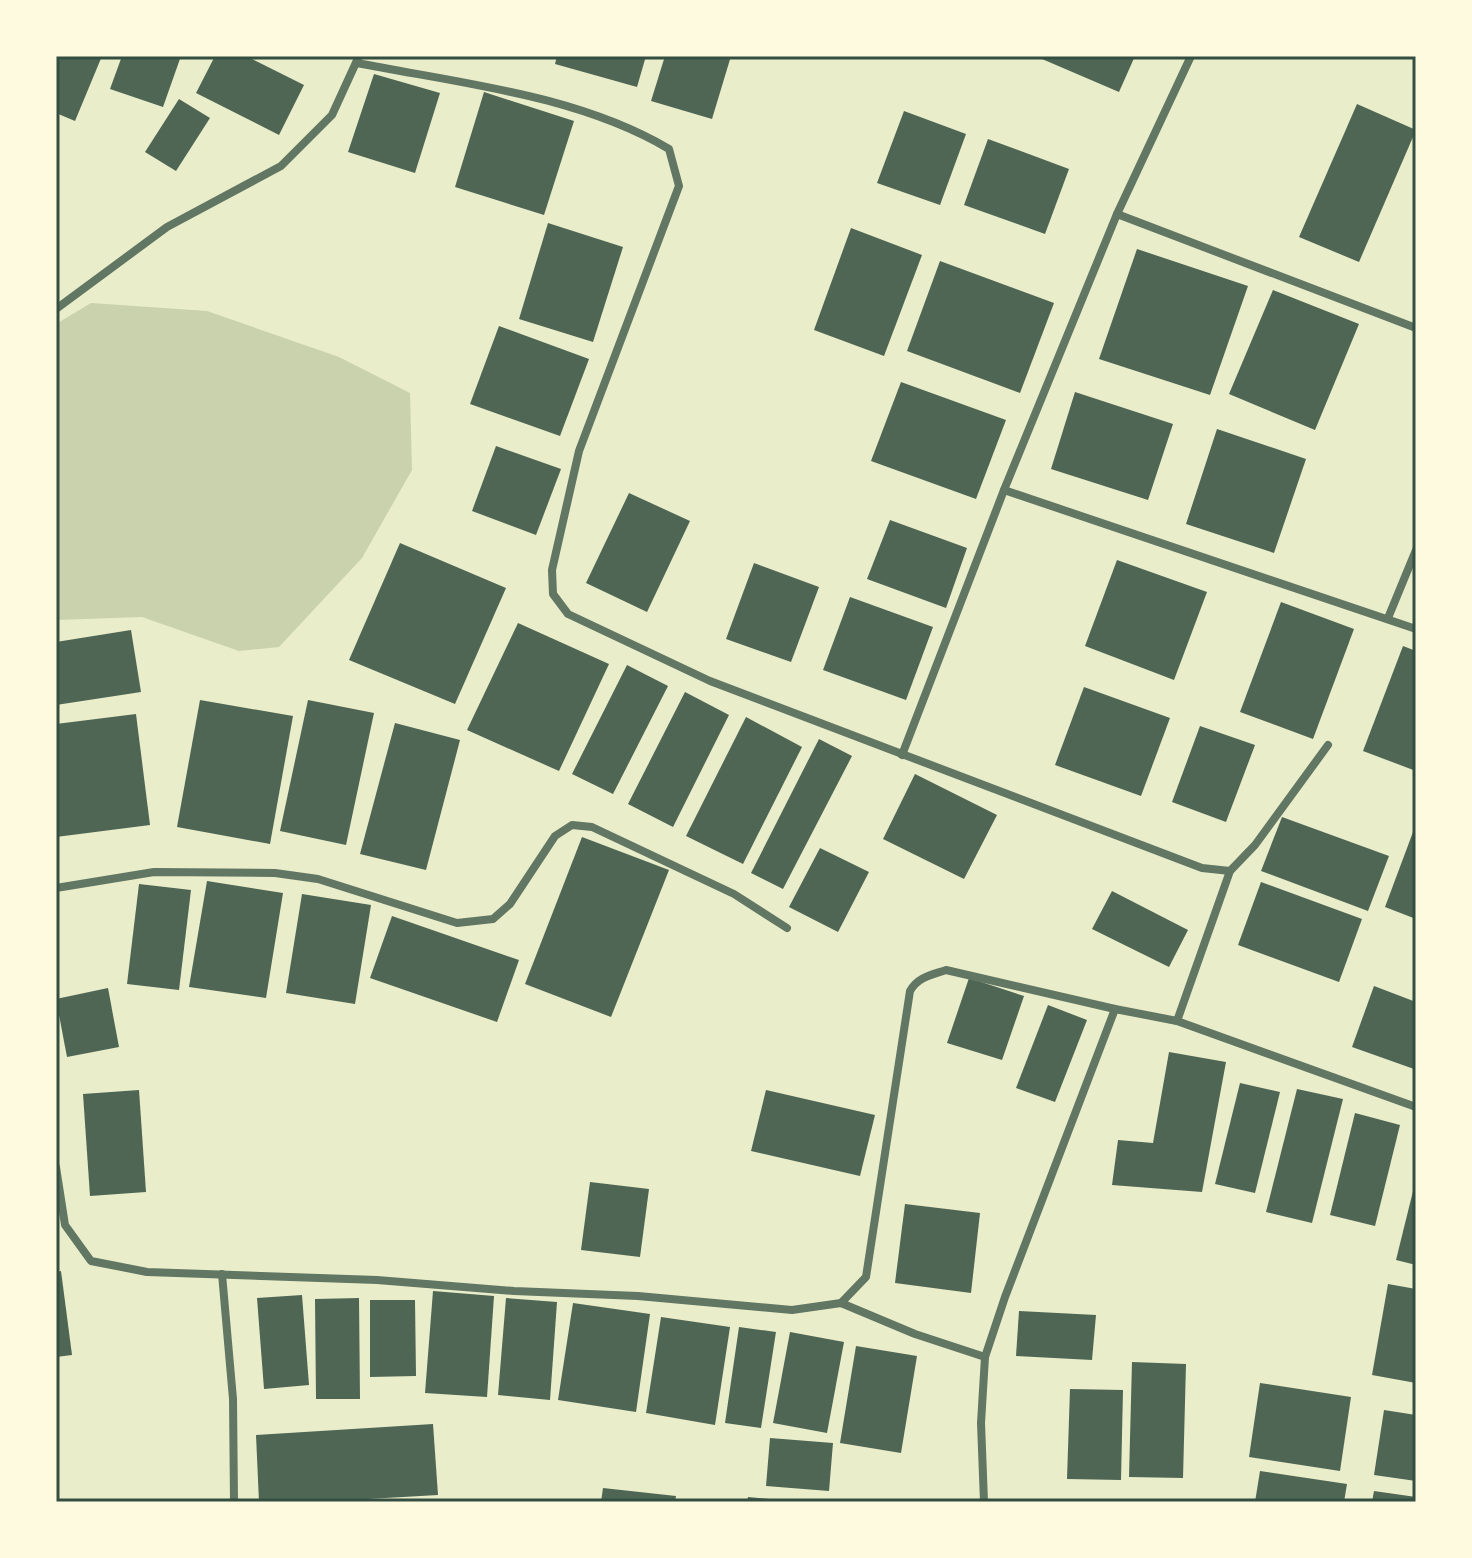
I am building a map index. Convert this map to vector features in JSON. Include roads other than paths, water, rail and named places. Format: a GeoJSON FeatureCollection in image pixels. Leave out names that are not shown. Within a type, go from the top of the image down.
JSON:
{"type":"FeatureCollection","features":[{"type":"Feature","properties":{"kind":"street"},"geometry":{"type":"LineString","coordinates":[[902,755],[1004,490],[1117,214],[1191,56]]}},
{"type":"Feature","properties":{"kind":"street"},"geometry":{"type":"LineString","coordinates":[[56,309],[167,227],[281,166],[332,115],[358,60],[552,102],[646,135],[669,149],[679,186],[579,451],[552,570],[553,594],[568,614],[710,681],[1202,868],[1230,871]]}},
{"type":"Feature","properties":{"kind":"street"},"geometry":{"type":"LineString","coordinates":[[1117,214],[1416,328]]}},
{"type":"Feature","properties":{"kind":"street"},"geometry":{"type":"LineString","coordinates":[[1004,490],[1416,629]]}},
{"type":"Feature","properties":{"kind":"street"},"geometry":{"type":"LineString","coordinates":[[1388,618],[1416,550]]}},
{"type":"Feature","properties":{"kind":"street"},"geometry":{"type":"LineString","coordinates":[[1177,1021],[1230,871],[1255,845],[1328,745]]}},
{"type":"Feature","properties":{"kind":"street"},"geometry":{"type":"LineString","coordinates":[[56,888],[154,872],[275,873],[318,879],[457,923],[493,919],[510,904],[555,836],[572,825],[592,827],[734,894],[787,928]]}},
{"type":"Feature","properties":{"kind":"street"},"geometry":{"type":"LineString","coordinates":[[841,1303],[866,1277],[910,991],[916,982],[946,970],[1177,1021],[1416,1107]]}},
{"type":"Feature","properties":{"kind":"street"},"geometry":{"type":"LineString","coordinates":[[984,1502],[981,1423],[985,1357],[1115,1009]]}},
{"type":"Feature","properties":{"kind":"street"},"geometry":{"type":"LineString","coordinates":[[56,1167],[61,1227],[91,1261],[147,1272],[377,1280],[514,1291],[638,1296],[792,1310],[841,1303],[915,1334],[985,1357]]}},
{"type":"Feature","properties":{"kind":"street"},"geometry":{"type":"LineString","coordinates":[[222,1274],[233,1399],[234,1502]]}}]}
